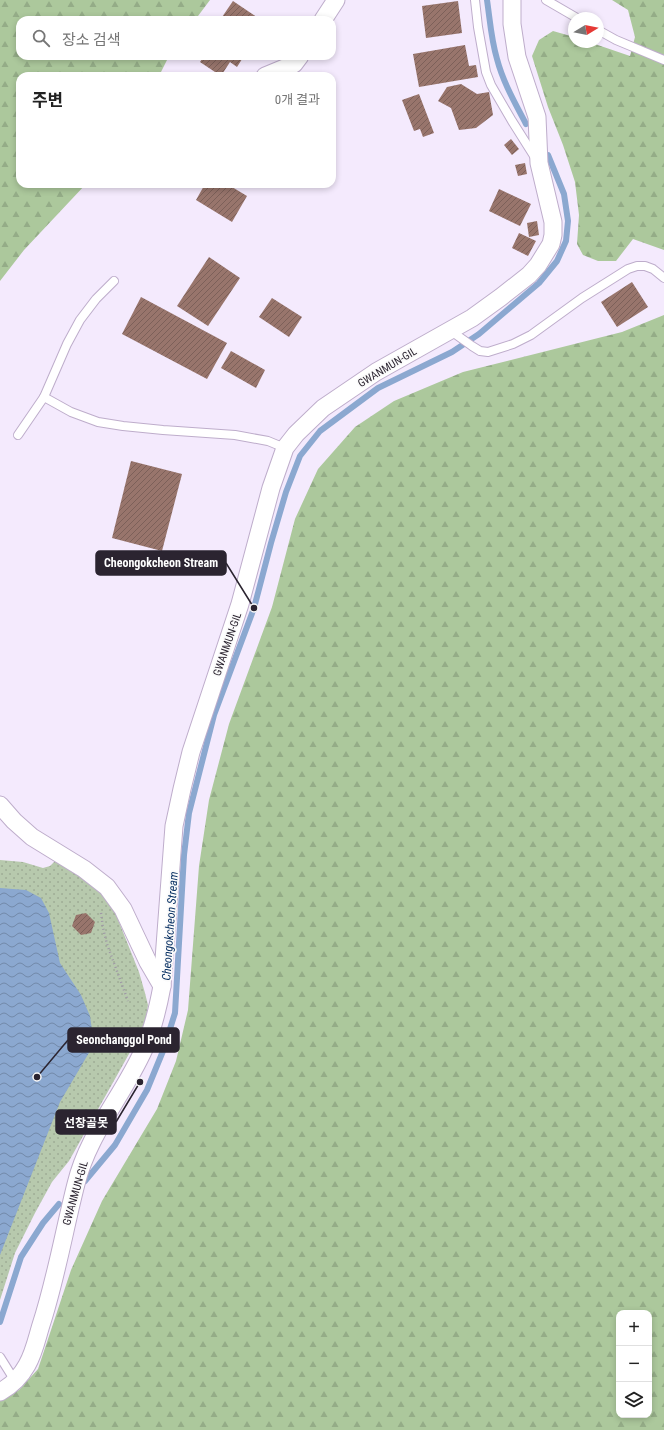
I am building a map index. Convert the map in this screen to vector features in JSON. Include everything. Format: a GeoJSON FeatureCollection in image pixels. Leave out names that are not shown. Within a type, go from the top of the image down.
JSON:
{"type":"FeatureCollection","features":[{"type":"Feature","properties":{"kind":"street"},"geometry":{"type":"LineString","coordinates":[[326,16],[336,0]]}},
{"type":"Feature","properties":{"kind":"street","name":"GWANMUN-GIL"},"geometry":{"type":"LineString","coordinates":[[0,1392],[15,1381],[27,1365],[46,1310],[76,1182],[84,1160],[94,1138],[143,1050],[153,1027],[162,986],[174,826],[182,789],[191,752],[240,604],[271,488],[285,448],[296,434],[323,408],[376,372],[456,335],[472,318],[529,275],[538,265],[551,244],[553,235],[552,222],[539,163],[537,117],[517,57],[512,24],[512,0]]}},
{"type":"Feature","properties":{"kind":"street"},"geometry":{"type":"LineString","coordinates":[[275,72],[294,64],[297,60]]}},
{"type":"Feature","properties":{"kind":"street"},"geometry":{"type":"LineString","coordinates":[[0,805],[14,821],[32,837],[84,869],[106,887],[123,909],[148,962],[162,986]]}},
{"type":"Feature","properties":{"kind":"lane"},"geometry":{"type":"LineString","coordinates":[[475,0],[486,72],[491,85],[539,163]]}},
{"type":"Feature","properties":{"kind":"lane"},"geometry":{"type":"LineString","coordinates":[[546,0],[568,13]]}},
{"type":"Feature","properties":{"kind":"lane"},"geometry":{"type":"LineString","coordinates":[[604,33],[616,40],[664,60]]}},
{"type":"Feature","properties":{"kind":"lane"},"geometry":{"type":"LineString","coordinates":[[456,335],[480,351],[488,352],[513,344],[531,335],[582,298],[637,266],[645,266],[653,269],[664,278]]}},
{"type":"Feature","properties":{"kind":"lane"},"geometry":{"type":"LineString","coordinates":[[18,435],[44,397],[67,344],[80,320],[96,299],[114,281]]}},
{"type":"Feature","properties":{"kind":"lane"},"geometry":{"type":"LineString","coordinates":[[44,397],[71,412],[98,422],[207,434],[235,435],[268,441],[285,448]]}},
{"type":"Feature","properties":{"kind":"lane"},"geometry":{"type":"LineString","coordinates":[[0,1357],[15,1381]]}},
{"type":"Feature","properties":{"kind":"path"},"geometry":{"type":"LineString","coordinates":[[106,887],[101,909],[102,928],[128,1001]]}},
{"type":"Feature","properties":{"kind":"green space"},"geometry":{"type":"Polygon","coordinates":[[[0,0],[210,0],[198,16],[16,16],[16,60],[167,60],[161,72],[16,72],[16,188],[82,188],[24,250],[0,281],[0,0]]]}},
{"type":"Feature","properties":{"kind":"green space"},"geometry":{"type":"Polygon","coordinates":[[[612,0],[664,0],[664,250],[633,239],[616,261],[598,261],[583,255],[577,244],[579,215],[575,182],[563,145],[548,107],[532,56],[539,40],[553,31],[568,35],[568,48],[604,47],[630,56],[635,37],[628,10],[612,0]]]}},
{"type":"Feature","properties":{"kind":"green space"},"geometry":{"type":"Polygon","coordinates":[[[664,315],[664,1430],[0,1430],[0,1400],[19,1390],[38,1369],[71,1270],[102,1201],[157,1109],[176,1061],[188,1010],[199,866],[209,800],[229,724],[272,607],[295,519],[318,469],[355,427],[394,401],[463,372],[622,332],[664,315]]]}},
{"type":"Feature","properties":{"kind":"green space"},"geometry":{"type":"Polygon","coordinates":[[[0,860],[23,862],[43,868],[50,866],[55,861],[98,888],[115,912],[139,972],[148,1005],[146,1019],[134,1045],[69,1161],[52,1182],[35,1213],[15,1253],[0,1300],[0,860]]]}},
{"type":"Feature","properties":{"kind":"water"},"geometry":{"type":"Polygon","coordinates":[[[0,888],[26,890],[41,898],[49,913],[60,963],[81,995],[90,1016],[93,1037],[90,1051],[60,1102],[0,1255],[0,888]]]}},
{"type":"Feature","properties":{"kind":"building"},"geometry":{"type":"Polygon","coordinates":[[[233,1],[255,16],[223,16],[233,1]]]}},
{"type":"Feature","properties":{"kind":"building"},"geometry":{"type":"Polygon","coordinates":[[[458,1],[462,33],[426,38],[422,6],[458,1]]]}},
{"type":"Feature","properties":{"kind":"building"},"geometry":{"type":"Polygon","coordinates":[[[465,45],[469,66],[476,65],[478,77],[419,87],[413,54],[465,45]]]}},
{"type":"Feature","properties":{"kind":"building"},"geometry":{"type":"Polygon","coordinates":[[[201,60],[241,60],[237,67],[230,62],[224,72],[215,72],[200,62],[201,60]]]}},
{"type":"Feature","properties":{"kind":"building"},"geometry":{"type":"Polygon","coordinates":[[[461,84],[477,94],[489,92],[493,115],[476,128],[459,130],[451,108],[438,101],[447,87],[461,84]]]}},
{"type":"Feature","properties":{"kind":"building"},"geometry":{"type":"Polygon","coordinates":[[[419,94],[434,133],[423,137],[420,129],[414,131],[402,100],[419,94]]]}},
{"type":"Feature","properties":{"kind":"building"},"geometry":{"type":"Polygon","coordinates":[[[511,139],[519,149],[512,155],[504,145],[511,139]]]}},
{"type":"Feature","properties":{"kind":"building"},"geometry":{"type":"Polygon","coordinates":[[[525,163],[527,174],[518,176],[515,165],[525,163]]]}},
{"type":"Feature","properties":{"kind":"building"},"geometry":{"type":"Polygon","coordinates":[[[203,188],[234,188],[247,196],[232,222],[196,200],[203,188]]]}},
{"type":"Feature","properties":{"kind":"building"},"geometry":{"type":"Polygon","coordinates":[[[499,189],[531,204],[520,226],[489,211],[499,189]]]}},
{"type":"Feature","properties":{"kind":"building"},"geometry":{"type":"Polygon","coordinates":[[[537,221],[539,235],[529,237],[527,223],[537,221]]]}},
{"type":"Feature","properties":{"kind":"building"},"geometry":{"type":"Polygon","coordinates":[[[519,233],[536,241],[528,256],[512,248],[519,233]]]}},
{"type":"Feature","properties":{"kind":"building"},"geometry":{"type":"Polygon","coordinates":[[[209,257],[240,278],[208,326],[177,306],[209,257]]]}},
{"type":"Feature","properties":{"kind":"building"},"geometry":{"type":"Polygon","coordinates":[[[632,282],[648,307],[617,327],[601,302],[632,282]]]}},
{"type":"Feature","properties":{"kind":"building"},"geometry":{"type":"Polygon","coordinates":[[[141,297],[227,343],[207,379],[122,334],[141,297]]]}},
{"type":"Feature","properties":{"kind":"building"},"geometry":{"type":"Polygon","coordinates":[[[272,298],[302,317],[289,337],[259,317],[272,298]]]}},
{"type":"Feature","properties":{"kind":"building"},"geometry":{"type":"Polygon","coordinates":[[[231,351],[265,370],[256,388],[221,368],[231,351]]]}},
{"type":"Feature","properties":{"kind":"building"},"geometry":{"type":"Polygon","coordinates":[[[131,461],[182,474],[162,551],[112,538],[131,461]]]}},
{"type":"Feature","properties":{"kind":"building"},"geometry":{"type":"Polygon","coordinates":[[[86,913],[95,922],[91,933],[81,935],[72,926],[76,915],[86,913]]]}},
{"type":"Feature","properties":{"kind":"waterway","name":"Cheongokcheon Stream"},"geometry":{"type":"LineString","coordinates":[[487,0],[493,44],[500,68],[526,124]]}},
{"type":"Feature","properties":{"kind":"waterway","name":"Cheongokcheon Stream"},"geometry":{"type":"LineString","coordinates":[[85,1181],[115,1145],[147,1090],[163,1051],[175,1013],[184,855],[189,813],[214,715],[254,608],[286,492],[300,456],[320,431],[378,388],[452,352],[479,334],[539,283],[557,261],[566,241],[568,221],[564,194],[548,155]]}},
{"type":"Feature","properties":{"kind":"waterway","name":"Cheongokcheon Stream"},"geometry":{"type":"LineString","coordinates":[[0,1322],[21,1257],[43,1223],[59,1204]]}},
{"type":"Feature","properties":{"kind":"place","name":"Cheongokcheon Stream"},"geometry":{"type":"Point","coordinates":[254,608]}},
{"type":"Feature","properties":{"kind":"place","name":"Seonchanggol Pond"},"geometry":{"type":"Point","coordinates":[37,1077]}},
{"type":"Feature","properties":{"kind":"place","name":"선창골못"},"geometry":{"type":"Point","coordinates":[140,1082]}}]}
